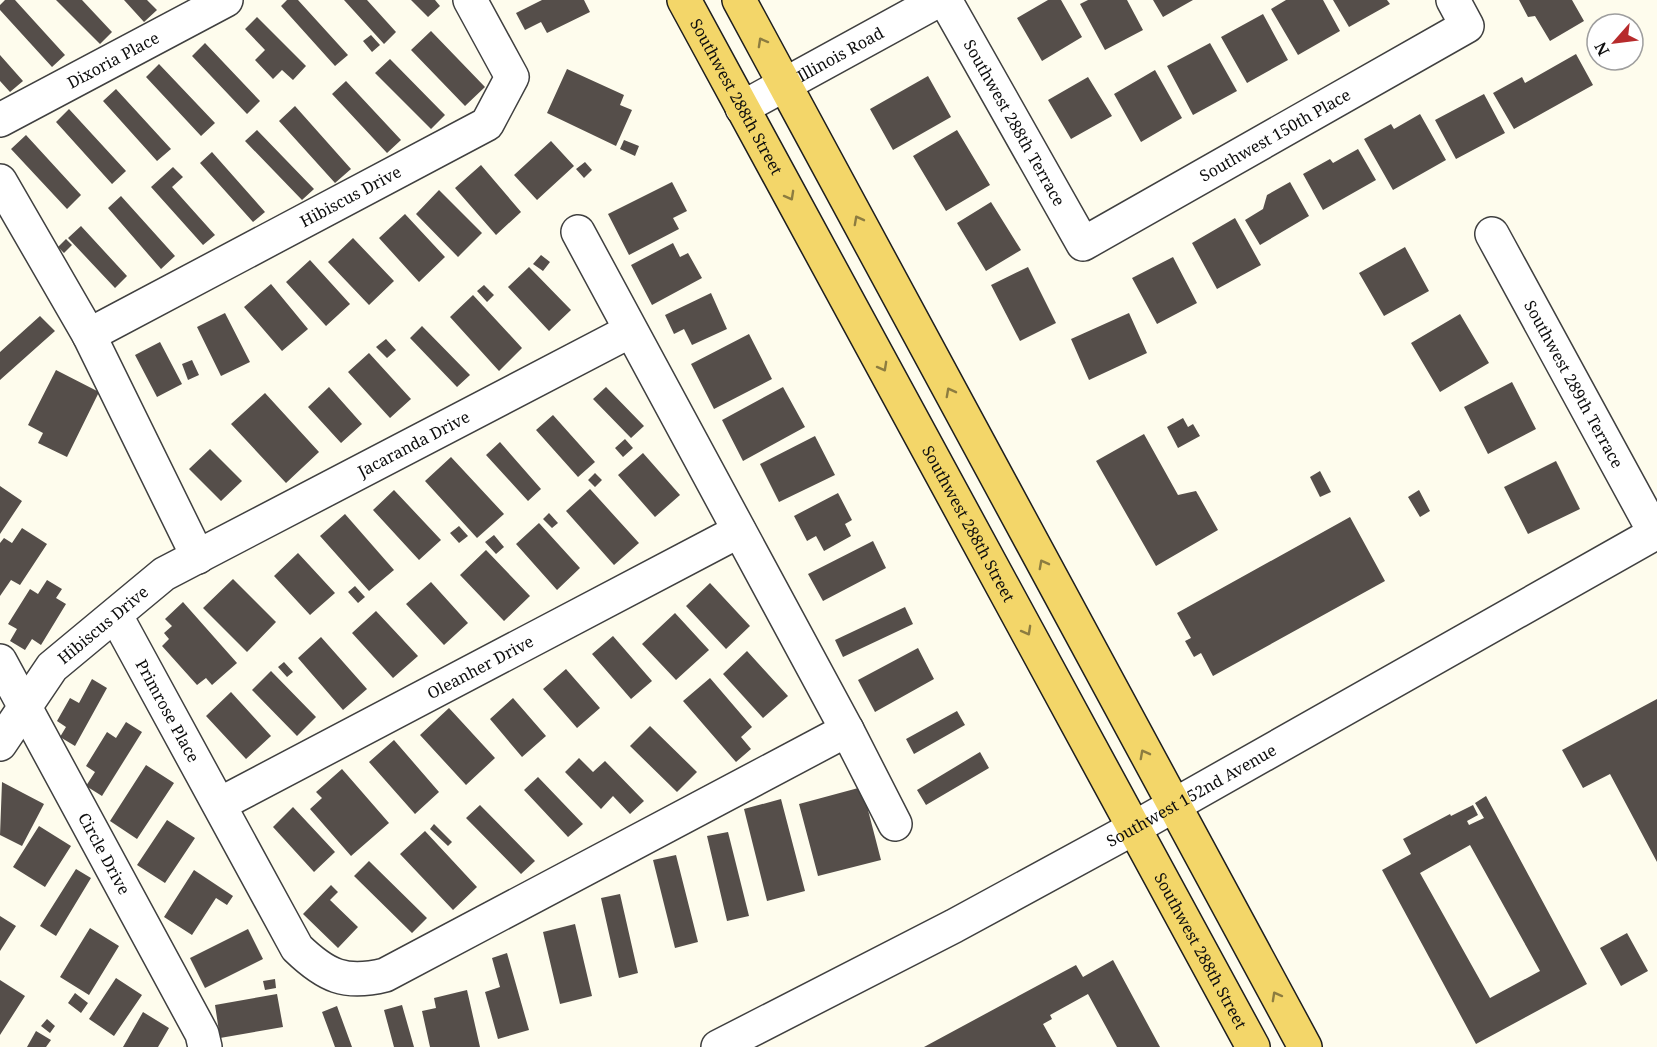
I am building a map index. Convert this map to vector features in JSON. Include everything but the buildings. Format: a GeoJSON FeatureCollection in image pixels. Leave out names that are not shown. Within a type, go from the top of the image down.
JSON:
{"type":"FeatureCollection","features":[{"type":"Feature","properties":{"kind":"main road","name":"Southwest 288th Street"},"geometry":{"type":"LineString","coordinates":[[684,0],[1253,1047]]}},
{"type":"Feature","properties":{"kind":"main road"},"geometry":{"type":"LineString","coordinates":[[739,0],[1172,806],[1305,1047]]}},
{"type":"Feature","properties":{"kind":"street","name":"Dixoria Place"},"geometry":{"type":"LineString","coordinates":[[0,120],[226,0]]}},
{"type":"Feature","properties":{"kind":"street","name":"Hibiscus Drive"},"geometry":{"type":"LineString","coordinates":[[89,335],[487,124],[512,77],[471,0]]}},
{"type":"Feature","properties":{"kind":"street","name":"Illinois Road"},"geometry":{"type":"LineString","coordinates":[[742,108],[939,0]]}},
{"type":"Feature","properties":{"kind":"street","name":"Southwest 288th Terrace"},"geometry":{"type":"LineString","coordinates":[[945,0],[1083,244]]}},
{"type":"Feature","properties":{"kind":"street","name":"Southwest 150th Place"},"geometry":{"type":"LineString","coordinates":[[1083,244],[1460,13]]}},
{"type":"Feature","properties":{"kind":"street"},"geometry":{"type":"LineString","coordinates":[[0,181],[89,335],[198,557]]}},
{"type":"Feature","properties":{"kind":"street"},"geometry":{"type":"LineString","coordinates":[[578,231],[847,730],[894,824]]}},
{"type":"Feature","properties":{"kind":"street","name":"Southwest 289th Terrace"},"geometry":{"type":"LineString","coordinates":[[1492,234],[1656,533]]}},
{"type":"Feature","properties":{"kind":"street","name":"Jacaranda Drive"},"geometry":{"type":"LineString","coordinates":[[198,557],[630,331]]}},
{"type":"Feature","properties":{"kind":"street","name":"Oleanher Drive"},"geometry":{"type":"LineString","coordinates":[[220,804],[739,531]]}},
{"type":"Feature","properties":{"kind":"street","name":"Southwest 152nd Avenue"},"geometry":{"type":"LineString","coordinates":[[718,1047],[954,926],[1134,828],[1656,533]]}},
{"type":"Feature","properties":{"kind":"street","name":"Hibiscus Drive"},"geometry":{"type":"LineString","coordinates":[[24,706],[52,667],[164,574],[198,557]]}},
{"type":"Feature","properties":{"kind":"street","name":"Primrose Place"},"geometry":{"type":"LineString","coordinates":[[116,616],[297,948],[316,967],[339,978],[363,981],[385,975],[847,730]]}},
{"type":"Feature","properties":{"kind":"street","name":"Circle Drive"},"geometry":{"type":"LineString","coordinates":[[0,662],[202,1034],[206,1047]]}},
{"type":"Feature","properties":{"kind":"street"},"geometry":{"type":"LineString","coordinates":[[0,744],[24,706]]}}]}
